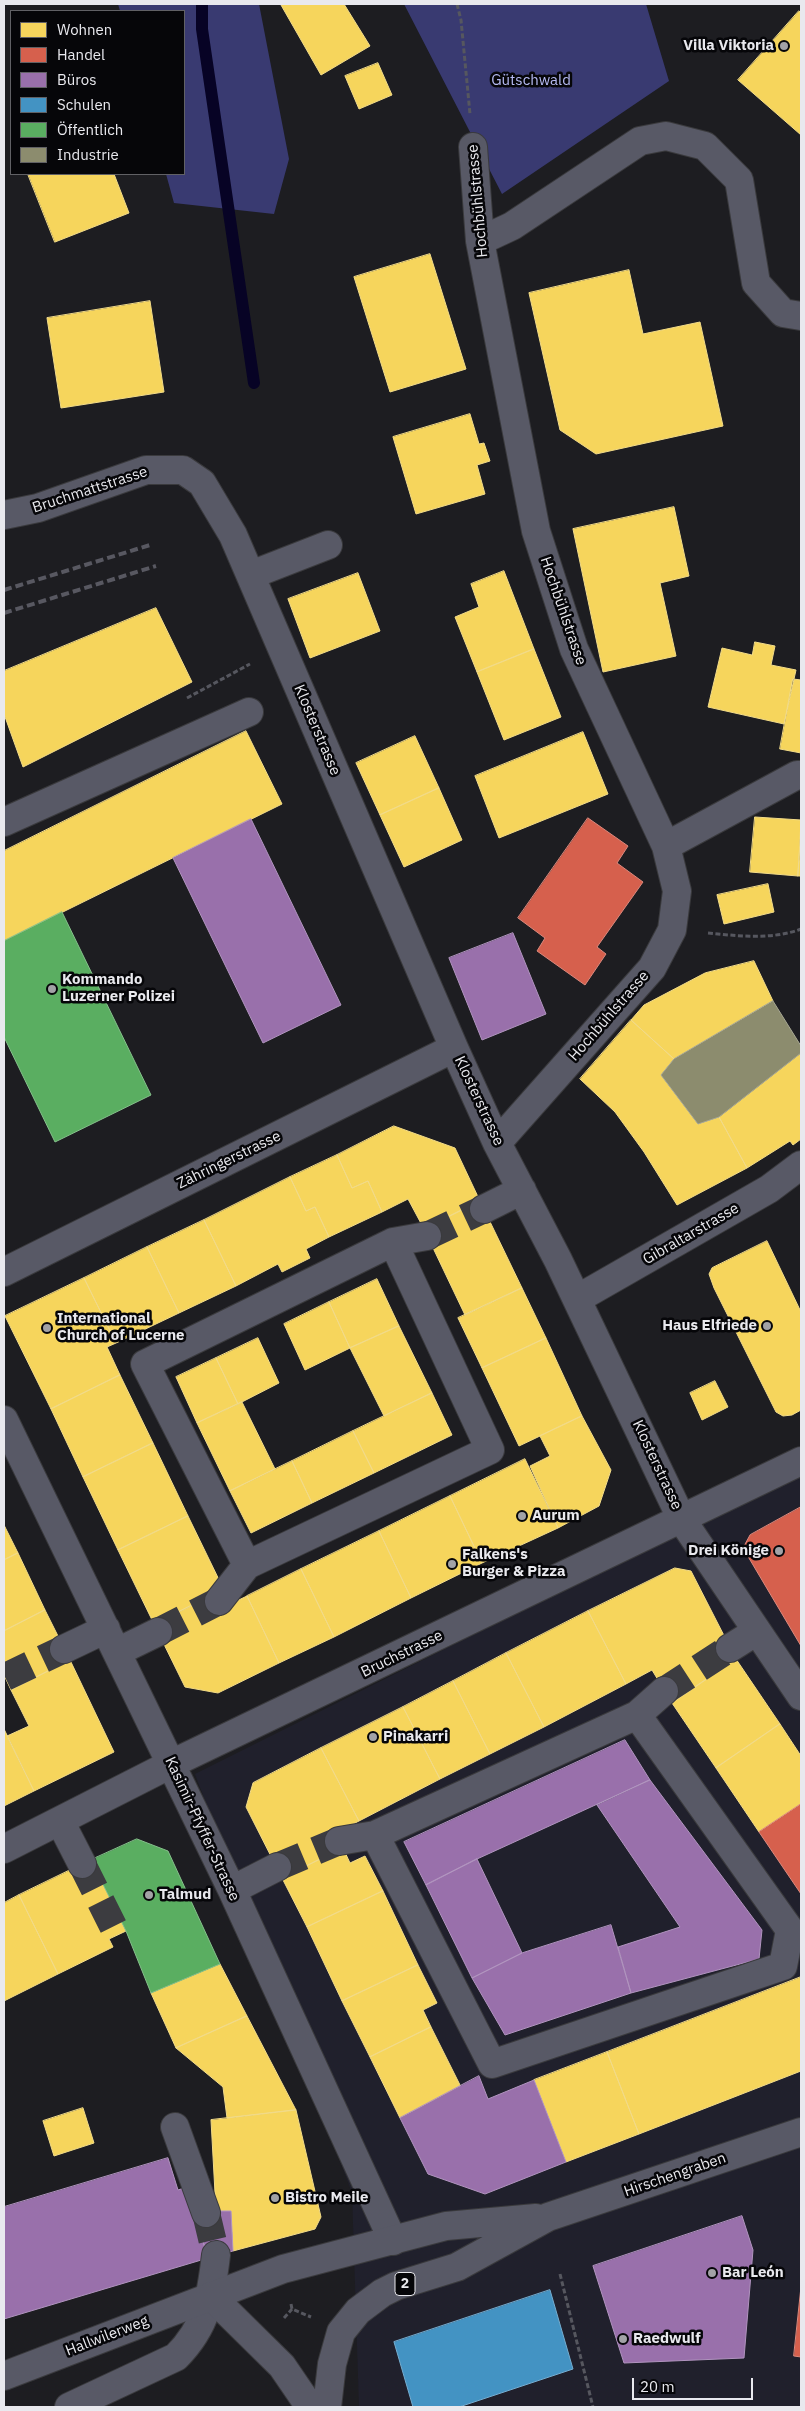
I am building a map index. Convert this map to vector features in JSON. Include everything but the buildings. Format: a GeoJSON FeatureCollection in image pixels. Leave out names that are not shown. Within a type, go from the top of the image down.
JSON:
{"type":"FeatureCollection","features":[{"type":"Feature","properties":{"kind":"street"},"geometry":{"type":"LineString","coordinates":[[480,241],[512,226],[640,141],[666,136],[705,146],[739,180],[756,283],[783,313],[801,316]]}},
{"type":"Feature","properties":{"kind":"street","name":"Hochbühlstrasse"},"geometry":{"type":"LineString","coordinates":[[473,146],[480,241],[536,531],[574,649],[666,846],[677,891],[672,930],[652,968],[497,1143]]}},
{"type":"Feature","properties":{"kind":"street","name":"Bruchmattstrasse"},"geometry":{"type":"LineString","coordinates":[[4,515],[38,508],[146,470],[183,470],[202,483]]}},
{"type":"Feature","properties":{"kind":"street","name":"Klosterstrasse"},"geometry":{"type":"LineString","coordinates":[[202,483],[233,536],[251,575],[454,1048],[497,1143],[577,1299],[682,1520],[801,1696]]}},
{"type":"Feature","properties":{"kind":"street"},"geometry":{"type":"LineString","coordinates":[[251,575],[328,545]]}},
{"type":"Feature","properties":{"kind":"street"},"geometry":{"type":"LineString","coordinates":[[4,822],[249,712]]}},
{"type":"Feature","properties":{"kind":"street"},"geometry":{"type":"LineString","coordinates":[[666,846],[797,775],[801,775]]}},
{"type":"Feature","properties":{"kind":"street","name":"Zähringerstrasse"},"geometry":{"type":"LineString","coordinates":[[4,1272],[454,1048]]}},
{"type":"Feature","properties":{"kind":"street","name":"Gibraltarstrasse"},"geometry":{"type":"LineString","coordinates":[[577,1299],[769,1189],[801,1165]]}},
{"type":"Feature","properties":{"kind":"street"},"geometry":{"type":"LineString","coordinates":[[769,1189],[801,1191]]}},
{"type":"Feature","properties":{"kind":"street"},"geometry":{"type":"LineString","coordinates":[[484,1209],[522,1190]]}},
{"type":"Feature","properties":{"kind":"street"},"geometry":{"type":"LineString","coordinates":[[247,1566],[144,1364],[393,1242],[427,1236]]}},
{"type":"Feature","properties":{"kind":"street"},"geometry":{"type":"LineString","coordinates":[[219,1601],[247,1566],[490,1450],[393,1242]]}},
{"type":"Feature","properties":{"kind":"street","name":"Kasimir-Pfyffer-Strasse"},"geometry":{"type":"LineString","coordinates":[[4,1420],[232,1890],[393,2241]]}},
{"type":"Feature","properties":{"kind":"street","name":"Bruchstrasse"},"geometry":{"type":"LineString","coordinates":[[4,1850],[171,1764],[682,1520],[801,1461]]}},
{"type":"Feature","properties":{"kind":"street"},"geometry":{"type":"LineString","coordinates":[[730,1648],[757,1631]]}},
{"type":"Feature","properties":{"kind":"street"},"geometry":{"type":"LineString","coordinates":[[64,1649],[158,1632]]}},
{"type":"Feature","properties":{"kind":"street"},"geometry":{"type":"LineString","coordinates":[[339,1841],[376,1836],[637,1714],[664,1691]]}},
{"type":"Feature","properties":{"kind":"street"},"geometry":{"type":"LineString","coordinates":[[376,1836],[492,2064],[783,1966],[790,1930],[637,1714]]}},
{"type":"Feature","properties":{"kind":"street"},"geometry":{"type":"LineString","coordinates":[[60,1821],[82,1864]]}},
{"type":"Feature","properties":{"kind":"street"},"geometry":{"type":"LineString","coordinates":[[232,1890],[277,1868]]}},
{"type":"Feature","properties":{"kind":"street"},"geometry":{"type":"LineString","coordinates":[[175,2127],[206,2213]]}},
{"type":"Feature","properties":{"kind":"street","name":"Hirschengraben"},"geometry":{"type":"LineString","coordinates":[[548,2217],[801,2132]]}},
{"type":"Feature","properties":{"kind":"street","name":"2"},"geometry":{"type":"LineString","coordinates":[[393,2241],[446,2226],[548,2217]]}},
{"type":"Feature","properties":{"kind":"street","name":"2"},"geometry":{"type":"LineString","coordinates":[[327,2407],[335,2346],[349,2320],[367,2302],[396,2286],[457,2267],[548,2217]]}},
{"type":"Feature","properties":{"kind":"street","name":"Hallwilerweg"},"geometry":{"type":"LineString","coordinates":[[4,2376],[283,2269],[393,2241]]}},
{"type":"Feature","properties":{"kind":"street"},"geometry":{"type":"LineString","coordinates":[[69,2407],[176,2357],[200,2328],[211,2296],[216,2255]]}},
{"type":"Feature","properties":{"kind":"street"},"geometry":{"type":"LineString","coordinates":[[211,2296],[282,2366],[310,2407]]}},
{"type":"Feature","properties":{"kind":"path","name":"Hochbühlstrasse"},"geometry":{"type":"LineString","coordinates":[[457,4],[462,20],[473,146]]}},
{"type":"Feature","properties":{"kind":"path"},"geometry":{"type":"LineString","coordinates":[[209,686],[253,662]]}},
{"type":"Feature","properties":{"kind":"path"},"geometry":{"type":"LineString","coordinates":[[672,930],[752,937],[792,933],[801,929]]}},
{"type":"Feature","properties":{"kind":"path"},"geometry":{"type":"LineString","coordinates":[[560,2274],[593,2407]]}},
{"type":"Feature","properties":{"kind":"path"},"geometry":{"type":"LineString","coordinates":[[290,2301],[292,2309],[315,2319]]}},
{"type":"Feature","properties":{"kind":"shaded area"},"geometry":{"type":"Polygon","coordinates":[[[801,1471],[801,2407],[359,2407],[352,2193],[195,1774],[801,1471]]]}},
{"type":"Feature","properties":{"kind":"green space"},"geometry":{"type":"Polygon","coordinates":[[[118,4],[259,4],[289,159],[274,214],[174,203],[166,175],[185,175],[185,10],[120,10],[118,4]]]}},
{"type":"Feature","properties":{"kind":"green space","name":"Gütschwald"},"geometry":{"type":"Polygon","coordinates":[[[404,4],[646,4],[669,81],[502,194],[404,4]]]}},
{"type":"Feature","properties":{"kind":"waterway"},"geometry":{"type":"LineString","coordinates":[[202,4],[202,29],[254,383]]}},
{"type":"Feature","properties":{"kind":"tunnel"},"geometry":{"type":"LineString","coordinates":[[427,1236],[484,1209]]}},
{"type":"Feature","properties":{"kind":"tunnel"},"geometry":{"type":"LineString","coordinates":[[158,1632],[219,1601]]}},
{"type":"Feature","properties":{"kind":"tunnel"},"geometry":{"type":"LineString","coordinates":[[664,1691],[730,1648]]}},
{"type":"Feature","properties":{"kind":"tunnel"},"geometry":{"type":"LineString","coordinates":[[5,1677],[64,1649]]}},
{"type":"Feature","properties":{"kind":"tunnel"},"geometry":{"type":"LineString","coordinates":[[277,1867],[339,1841]]}},
{"type":"Feature","properties":{"kind":"tunnel"},"geometry":{"type":"LineString","coordinates":[[82,1864],[117,1934]]}},
{"type":"Feature","properties":{"kind":"tunnel"},"geometry":{"type":"LineString","coordinates":[[206,2213],[216,2255]]}},
{"type":"Feature","properties":{"kind":"railway"},"geometry":{"type":"LineString","coordinates":[[4,590],[150,545]]}},
{"type":"Feature","properties":{"kind":"railway"},"geometry":{"type":"LineString","coordinates":[[4,613],[156,566]]}},
{"type":"Feature","properties":{"kind":"place","name":"Villa Viktoria"},"geometry":{"type":"Point","coordinates":[784,46]}},
{"type":"Feature","properties":{"kind":"place","name":"Kommando Luzerner Polizei"},"geometry":{"type":"Point","coordinates":[52,989]}},
{"type":"Feature","properties":{"kind":"place","name":"Haus Elfriede"},"geometry":{"type":"Point","coordinates":[767,1326]}},
{"type":"Feature","properties":{"kind":"place","name":"International Church of Lucerne"},"geometry":{"type":"Point","coordinates":[47,1328]}},
{"type":"Feature","properties":{"kind":"place","name":"Aurum"},"geometry":{"type":"Point","coordinates":[522,1516]}},
{"type":"Feature","properties":{"kind":"place","name":"Drei Könige"},"geometry":{"type":"Point","coordinates":[779,1551]}},
{"type":"Feature","properties":{"kind":"place","name":"Falkens's Burger & Pizza"},"geometry":{"type":"Point","coordinates":[452,1564]}},
{"type":"Feature","properties":{"kind":"place","name":"Pinakarri"},"geometry":{"type":"Point","coordinates":[373,1737]}},
{"type":"Feature","properties":{"kind":"place","name":"Talmud"},"geometry":{"type":"Point","coordinates":[149,1895]}},
{"type":"Feature","properties":{"kind":"place","name":"Bistro Meile"},"geometry":{"type":"Point","coordinates":[275,2198]}},
{"type":"Feature","properties":{"kind":"place","name":"Bar León"},"geometry":{"type":"Point","coordinates":[712,2273]}},
{"type":"Feature","properties":{"kind":"place","name":"Raedwulf"},"geometry":{"type":"Point","coordinates":[623,2339]}}]}
